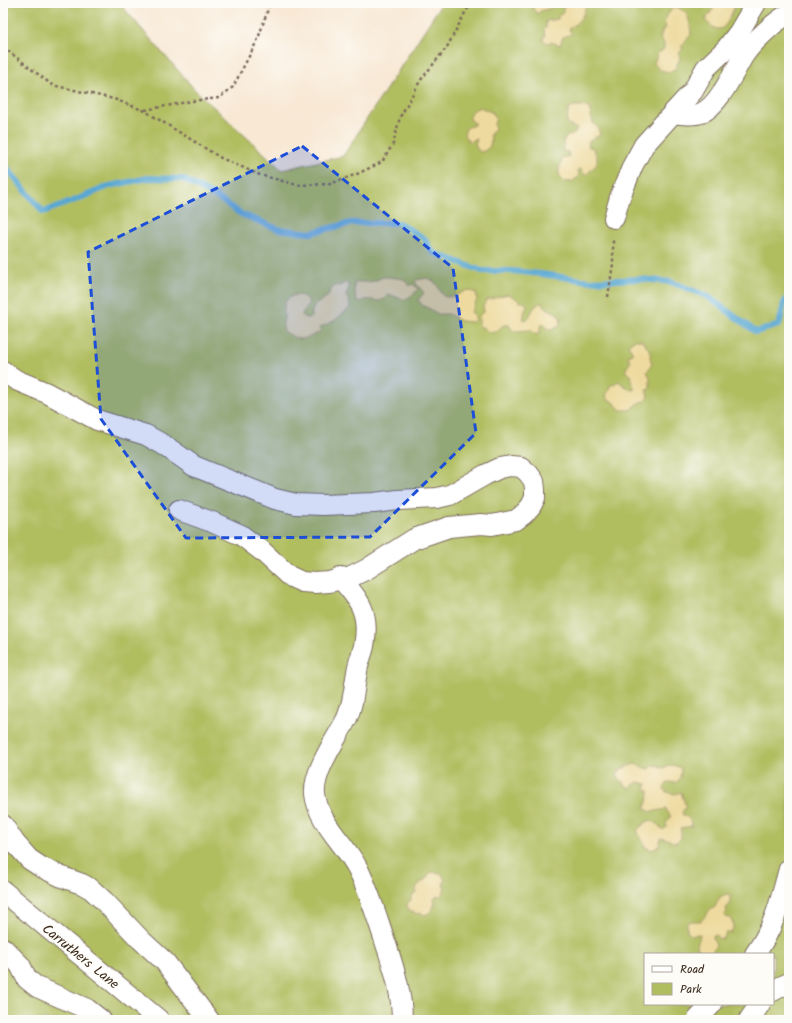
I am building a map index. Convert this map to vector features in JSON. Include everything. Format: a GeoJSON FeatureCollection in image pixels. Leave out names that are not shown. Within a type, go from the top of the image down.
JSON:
{"type":"FeatureCollection","features":[{"type":"Feature","properties":{"kind":"street"},"geometry":{"type":"LineString","coordinates":[[614,218],[620,197],[633,165],[644,144],[659,126],[693,91],[706,68],[726,49],[739,32],[756,3]]}},
{"type":"Feature","properties":{"kind":"street"},"geometry":{"type":"LineString","coordinates":[[673,113],[688,115],[701,113],[708,108],[717,99],[750,48],[758,39],[789,14]]}},
{"type":"Feature","properties":{"kind":"street"},"geometry":{"type":"LineString","coordinates":[[3,371],[16,380],[47,393],[97,420],[124,427],[146,435],[164,445],[194,466],[275,499],[296,504],[374,504],[398,500],[437,498],[450,494],[500,468],[511,466],[521,467],[528,473],[534,481],[535,489],[535,498],[531,506],[516,520],[492,525],[481,524],[449,527],[432,532],[414,539],[351,577],[340,578],[329,582],[316,583],[302,582],[289,576],[262,551],[241,536],[212,522],[179,510]]}},
{"type":"Feature","properties":{"kind":"street"},"geometry":{"type":"LineString","coordinates":[[340,578],[358,598],[364,613],[366,628],[364,646],[357,669],[347,720],[321,767],[315,793],[318,807],[325,820],[357,867],[367,889],[396,978],[402,1001],[402,1020]]}},
{"type":"Feature","properties":{"kind":"street"},"geometry":{"type":"LineString","coordinates":[[3,825],[15,843],[29,859],[41,867],[62,877],[82,884],[104,901],[140,940],[165,962],[209,1020]]}},
{"type":"Feature","properties":{"kind":"street"},"geometry":{"type":"LineString","coordinates":[[756,953],[764,942],[775,920],[789,869]]}},
{"type":"Feature","properties":{"kind":"street","name":"Carruthers Lane"},"geometry":{"type":"LineString","coordinates":[[3,891],[160,1020]]}},
{"type":"Feature","properties":{"kind":"street"},"geometry":{"type":"LineString","coordinates":[[3,948],[20,965],[27,979],[37,987],[87,1009],[101,1020]]}},
{"type":"Feature","properties":{"kind":"street"},"geometry":{"type":"LineString","coordinates":[[774,990],[789,983]]}},
{"type":"Feature","properties":{"kind":"street"},"geometry":{"type":"LineString","coordinates":[[697,1020],[711,1005]]}},
{"type":"Feature","properties":{"kind":"street"},"geometry":{"type":"LineString","coordinates":[[749,1020],[759,1005]]}},
{"type":"Feature","properties":{"kind":"path"},"geometry":{"type":"LineString","coordinates":[[145,111],[192,101],[219,98],[233,87],[258,39],[270,3]]}},
{"type":"Feature","properties":{"kind":"path"},"geometry":{"type":"LineString","coordinates":[[3,47],[52,85],[114,99],[145,111],[221,158],[260,175],[298,185],[330,184],[358,174],[382,162],[393,144],[400,117],[420,81],[447,47],[466,11],[472,3]]}},
{"type":"Feature","properties":{"kind":"path"},"geometry":{"type":"LineString","coordinates":[[608,297],[613,264],[614,218]]}},
{"type":"Feature","properties":{"kind":"highlighted area"},"geometry":{"type":"Polygon","coordinates":[[[302,146],[453,268],[476,433],[370,537],[186,538],[101,419],[88,252],[302,146]]]}},
{"type":"Feature","properties":{"kind":"green space"},"geometry":{"type":"Polygon","coordinates":[[[3,3],[119,3],[195,90],[282,170],[343,156],[442,3],[789,3],[789,1020],[3,1020],[3,3]]]}},
{"type":"Feature","properties":{"kind":"sand"},"geometry":{"type":"Polygon","coordinates":[[[533,3],[586,3],[581,18],[569,29],[572,34],[563,37],[560,45],[551,42],[547,43],[543,39],[545,36],[544,30],[546,28],[546,21],[558,19],[558,16],[563,13],[563,8],[566,6],[564,4],[557,6],[554,4],[552,5],[552,8],[540,11],[538,14],[533,9],[533,3]]]}},
{"type":"Feature","properties":{"kind":"sand"},"geometry":{"type":"Polygon","coordinates":[[[712,3],[737,3],[726,25],[722,28],[718,29],[705,20],[713,9],[714,6],[712,3]]]}},
{"type":"Feature","properties":{"kind":"sand"},"geometry":{"type":"Polygon","coordinates":[[[677,7],[687,13],[691,35],[682,45],[682,50],[679,53],[680,59],[676,68],[669,72],[660,70],[654,63],[659,51],[661,52],[664,49],[664,43],[660,39],[662,31],[666,28],[664,22],[670,11],[677,7]]]}},
{"type":"Feature","properties":{"kind":"sand"},"geometry":{"type":"Polygon","coordinates":[[[573,106],[589,108],[593,123],[598,128],[600,135],[588,142],[589,147],[593,148],[597,157],[597,164],[586,175],[581,169],[578,170],[579,177],[574,181],[564,182],[559,170],[562,158],[569,156],[568,152],[563,151],[563,144],[565,139],[569,135],[575,133],[577,129],[567,124],[568,110],[573,106]]]}},
{"type":"Feature","properties":{"kind":"sand"},"geometry":{"type":"Polygon","coordinates":[[[480,107],[493,113],[496,118],[494,125],[495,128],[490,134],[490,145],[487,149],[481,152],[475,145],[477,139],[470,143],[464,135],[466,128],[474,125],[474,122],[470,120],[471,113],[480,107]]]}},
{"type":"Feature","properties":{"kind":"sand"},"geometry":{"type":"Polygon","coordinates":[[[382,277],[404,279],[410,286],[412,284],[418,288],[414,294],[404,300],[391,295],[387,296],[381,301],[364,300],[357,302],[354,284],[378,280],[382,277]]]}},
{"type":"Feature","properties":{"kind":"sand"},"geometry":{"type":"Polygon","coordinates":[[[427,278],[437,285],[444,296],[449,297],[467,290],[476,293],[477,300],[471,312],[475,316],[475,320],[473,322],[460,321],[449,314],[438,314],[423,306],[418,300],[424,293],[415,282],[416,280],[427,278]]]}},
{"type":"Feature","properties":{"kind":"sand"},"geometry":{"type":"Polygon","coordinates":[[[344,282],[349,285],[346,297],[349,300],[350,308],[334,321],[319,328],[321,331],[307,338],[297,338],[284,331],[284,308],[288,298],[300,295],[307,299],[309,303],[302,314],[303,317],[311,317],[315,305],[328,296],[331,289],[335,286],[342,285],[344,282]]]}},
{"type":"Feature","properties":{"kind":"sand"},"geometry":{"type":"Polygon","coordinates":[[[508,294],[527,305],[523,320],[528,319],[533,309],[539,303],[542,303],[560,317],[561,321],[559,326],[551,330],[546,329],[546,326],[543,324],[540,326],[540,333],[537,335],[530,330],[513,331],[509,325],[503,325],[493,333],[489,333],[484,328],[479,326],[479,316],[484,311],[483,306],[487,300],[508,294]]]}},
{"type":"Feature","properties":{"kind":"sand"},"geometry":{"type":"Polygon","coordinates":[[[635,340],[642,340],[651,352],[650,358],[652,364],[647,372],[650,377],[650,389],[646,390],[648,396],[645,401],[640,402],[632,409],[621,410],[612,401],[608,400],[606,395],[610,389],[609,386],[618,381],[631,390],[634,390],[631,381],[632,376],[625,371],[631,360],[628,358],[629,355],[632,355],[632,351],[628,344],[635,340]]]}},
{"type":"Feature","properties":{"kind":"sand"},"geometry":{"type":"Polygon","coordinates":[[[634,764],[648,769],[654,765],[662,768],[673,765],[681,768],[680,778],[676,783],[668,782],[664,788],[666,792],[675,794],[681,792],[686,807],[682,812],[683,815],[689,819],[692,824],[692,826],[681,828],[681,838],[677,842],[672,842],[661,838],[659,846],[652,850],[645,847],[637,830],[651,820],[663,830],[667,827],[666,823],[671,817],[666,809],[651,812],[645,808],[649,796],[649,791],[645,789],[647,784],[638,782],[629,788],[620,780],[617,774],[621,769],[634,764]]]}},
{"type":"Feature","properties":{"kind":"sand"},"geometry":{"type":"Polygon","coordinates":[[[431,872],[441,873],[445,880],[443,884],[445,888],[441,896],[437,896],[434,899],[435,903],[430,912],[424,915],[422,913],[417,914],[408,909],[407,904],[411,900],[411,897],[416,893],[416,888],[418,885],[425,880],[431,872]]]}},
{"type":"Feature","properties":{"kind":"sand"},"geometry":{"type":"Polygon","coordinates":[[[725,894],[730,895],[730,905],[726,908],[727,913],[724,915],[730,918],[734,925],[731,933],[726,933],[724,938],[719,939],[716,935],[712,937],[716,945],[712,953],[703,953],[697,947],[700,934],[691,935],[688,933],[686,925],[689,921],[701,921],[710,910],[715,907],[719,898],[725,894]]]}},
{"type":"Feature","properties":{"kind":"waterway"},"geometry":{"type":"LineString","coordinates":[[3,163],[43,212],[109,186],[148,178],[183,179],[218,198],[241,214],[278,229],[310,233],[351,223],[399,223],[424,238],[432,252],[482,271],[512,271],[590,281],[641,279],[671,282],[707,296],[756,332],[779,325],[784,303],[789,295]]}}]}
